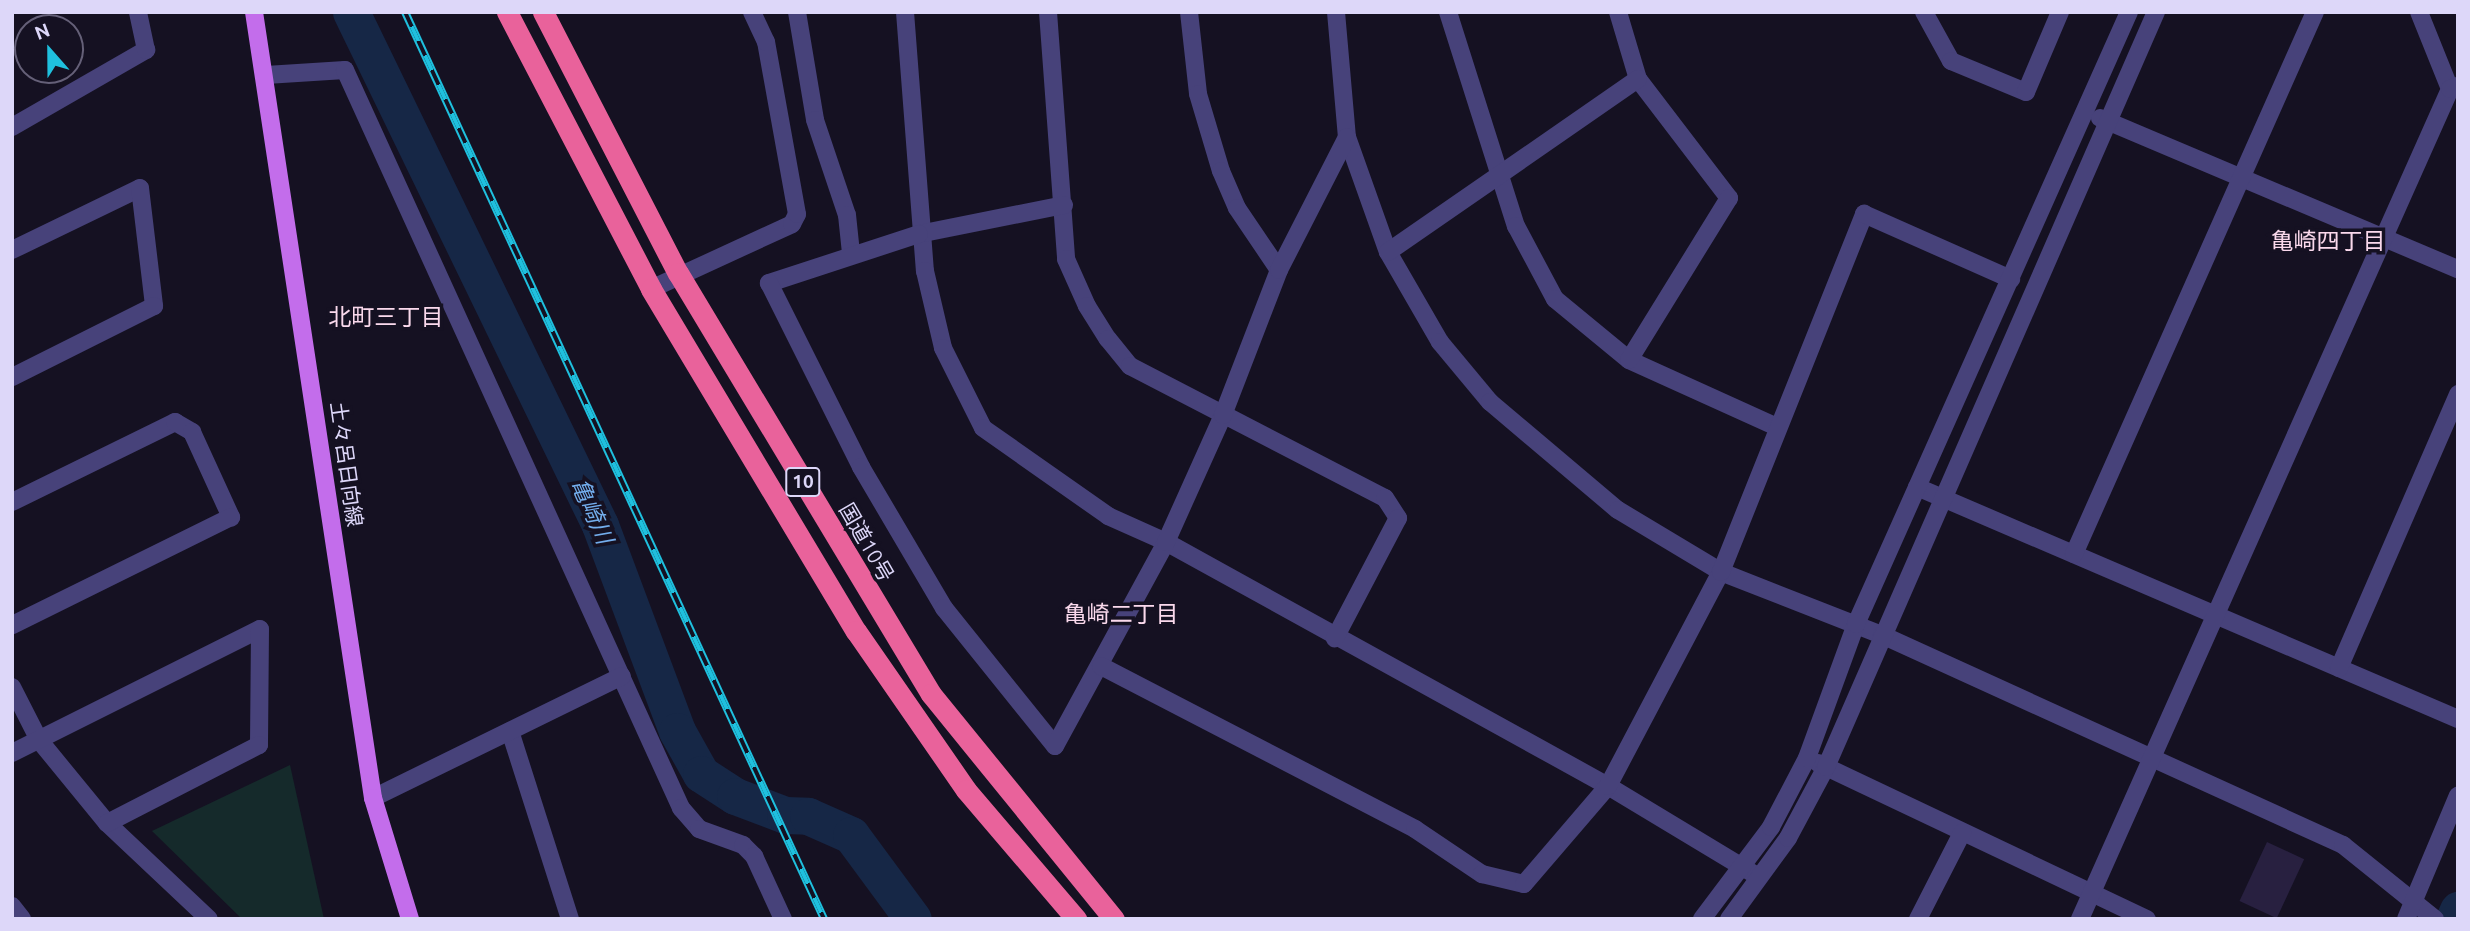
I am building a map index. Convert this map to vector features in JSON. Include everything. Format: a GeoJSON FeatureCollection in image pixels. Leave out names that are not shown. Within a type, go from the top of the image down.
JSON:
{"type":"FeatureCollection","features":[{"type":"Feature","properties":{"kind":"highway","name":"10"},"geometry":{"type":"LineString","coordinates":[[507,12],[651,289],[904,706],[966,790],[1076,919]]}},
{"type":"Feature","properties":{"kind":"highway","name":"国道10号"},"geometry":{"type":"LineString","coordinates":[[543,12],[678,273],[931,694],[1114,919]]}},
{"type":"Feature","properties":{"kind":"main road","name":"土々呂日向線"},"geometry":{"type":"LineString","coordinates":[[254,12],[266,75],[373,798],[411,919]]}},
{"type":"Feature","properties":{"kind":"street"},"geometry":{"type":"LineString","coordinates":[[12,127],[146,50],[138,12]]}},
{"type":"Feature","properties":{"kind":"street"},"geometry":{"type":"LineString","coordinates":[[651,289],[678,273],[792,225],[797,214],[766,42],[752,12]]}},
{"type":"Feature","properties":{"kind":"street"},"geometry":{"type":"LineString","coordinates":[[797,12],[815,120],[847,215],[851,253]]}},
{"type":"Feature","properties":{"kind":"street"},"geometry":{"type":"LineString","coordinates":[[905,12],[919,234],[943,348],[983,428],[1108,516],[1166,542],[1335,638],[1608,786],[1759,877]]}},
{"type":"Feature","properties":{"kind":"street"},"geometry":{"type":"LineString","coordinates":[[1048,12],[1066,259],[1087,306],[1108,339],[1130,366],[1385,498],[1398,518],[1335,638]]}},
{"type":"Feature","properties":{"kind":"street"},"geometry":{"type":"LineString","coordinates":[[1189,12],[1198,94],[1221,171],[1237,208],[1279,270]]}},
{"type":"Feature","properties":{"kind":"street"},"geometry":{"type":"LineString","coordinates":[[1336,12],[1347,137],[1388,252],[1440,342],[1490,402],[1618,510],[1721,572],[1882,635],[2155,756],[2343,845],[2435,919]]}},
{"type":"Feature","properties":{"kind":"street"},"geometry":{"type":"LineString","coordinates":[[1448,12],[1516,226],[1555,299],[1629,360],[1777,427]]}},
{"type":"Feature","properties":{"kind":"street"},"geometry":{"type":"LineString","coordinates":[[1618,12],[1638,79],[1729,198],[1629,360]]}},
{"type":"Feature","properties":{"kind":"street"},"geometry":{"type":"LineString","coordinates":[[1924,12],[1951,61],[2026,92],[2060,12]]}},
{"type":"Feature","properties":{"kind":"street"},"geometry":{"type":"LineString","coordinates":[[1702,919],[1772,827],[1807,758],[1856,624],[2129,12]]}},
{"type":"Feature","properties":{"kind":"street"},"geometry":{"type":"LineString","coordinates":[[1729,919],[1788,838],[1826,767],[2156,12]]}},
{"type":"Feature","properties":{"kind":"street"},"geometry":{"type":"LineString","coordinates":[[2074,554],[2315,12]]}},
{"type":"Feature","properties":{"kind":"street"},"geometry":{"type":"LineString","coordinates":[[2080,919],[2454,87],[2418,12]]}},
{"type":"Feature","properties":{"kind":"street"},"geometry":{"type":"LineString","coordinates":[[266,75],[345,70],[689,821],[743,845],[754,856],[783,919]]}},
{"type":"Feature","properties":{"kind":"street"},"geometry":{"type":"LineString","coordinates":[[1388,252],[1498,172],[1638,79]]}},
{"type":"Feature","properties":{"kind":"street"},"geometry":{"type":"LineString","coordinates":[[2085,112],[2458,269]]}},
{"type":"Feature","properties":{"kind":"street"},"geometry":{"type":"LineString","coordinates":[[1064,205],[919,234],[851,253],[769,283],[860,467],[944,608],[1055,746],[1101,666],[1166,542],[1223,415],[1279,270],[1347,137]]}},
{"type":"Feature","properties":{"kind":"street"},"geometry":{"type":"LineString","coordinates":[[12,250],[140,188],[154,306],[12,377]]}},
{"type":"Feature","properties":{"kind":"street"},"geometry":{"type":"LineString","coordinates":[[1101,666],[1415,829],[1482,874],[1524,884],[1608,786],[1721,572],[1864,214],[2011,279]]}},
{"type":"Feature","properties":{"kind":"street"},"geometry":{"type":"LineString","coordinates":[[2339,668],[2458,394]]}},
{"type":"Feature","properties":{"kind":"street"},"geometry":{"type":"LineString","coordinates":[[12,502],[175,422],[192,432],[231,517],[12,625]]}},
{"type":"Feature","properties":{"kind":"street"},"geometry":{"type":"LineString","coordinates":[[1917,486],[2458,719]]}},
{"type":"Feature","properties":{"kind":"street"},"geometry":{"type":"LineString","coordinates":[[12,753],[260,629],[259,745],[107,823]]}},
{"type":"Feature","properties":{"kind":"street"},"geometry":{"type":"LineString","coordinates":[[373,798],[622,676]]}},
{"type":"Feature","properties":{"kind":"street"},"geometry":{"type":"LineString","coordinates":[[12,687],[39,740],[107,823],[209,919]]}},
{"type":"Feature","properties":{"kind":"street"},"geometry":{"type":"LineString","coordinates":[[510,731],[570,919]]}},
{"type":"Feature","properties":{"kind":"street"},"geometry":{"type":"LineString","coordinates":[[1807,758],[2147,919]]}},
{"type":"Feature","properties":{"kind":"street"},"geometry":{"type":"LineString","coordinates":[[2406,919],[2458,795]]}},
{"type":"Feature","properties":{"kind":"street"},"geometry":{"type":"LineString","coordinates":[[1918,919],[1962,833]]}},
{"type":"Feature","properties":{"kind":"street"},"geometry":{"type":"LineString","coordinates":[[12,906],[22,919]]}},
{"type":"Feature","properties":{"kind":"green space"},"geometry":{"type":"Polygon","coordinates":[[[290,765],[324,919],[242,919],[152,831],[290,765]]]}},
{"type":"Feature","properties":{"kind":"building"},"geometry":{"type":"Polygon","coordinates":[[[2267,842],[2304,859],[2277,918],[2240,901],[2267,842]]]}},
{"type":"Feature","properties":{"kind":"waterway","name":"亀崎川"},"geometry":{"type":"LineString","coordinates":[[351,12],[600,525],[677,731],[701,774],[735,796],[785,815],[808,816],[851,835],[913,919]]}},
{"type":"Feature","properties":{"kind":"waterway","name":"亀崎川"},"geometry":{"type":"LineString","coordinates":[[2454,919],[2458,910]]}},
{"type":"Feature","properties":{"kind":"railway"},"geometry":{"type":"LineString","coordinates":[[405,12],[824,919]]}},
{"type":"Feature","properties":{"kind":"district","name":"亀崎四丁目"},"geometry":{"type":"Point","coordinates":[2328,241]}},
{"type":"Feature","properties":{"kind":"district","name":"北町三丁目"},"geometry":{"type":"Point","coordinates":[386,317]}},
{"type":"Feature","properties":{"kind":"district","name":"亀崎二丁目"},"geometry":{"type":"Point","coordinates":[1121,614]}}]}
